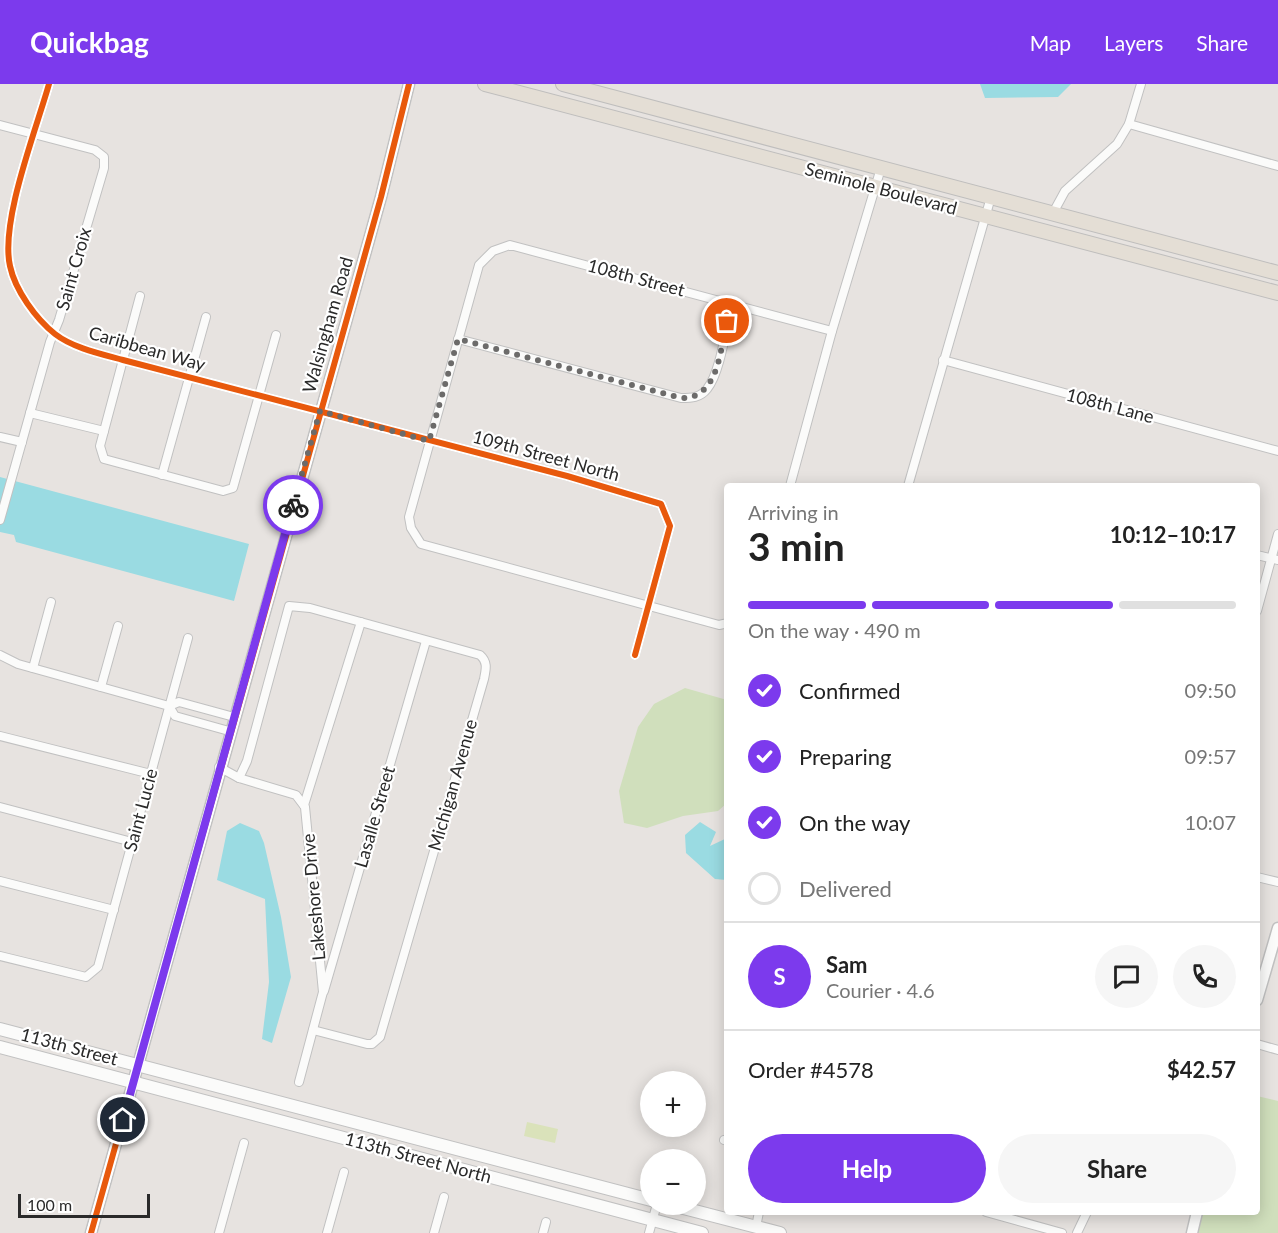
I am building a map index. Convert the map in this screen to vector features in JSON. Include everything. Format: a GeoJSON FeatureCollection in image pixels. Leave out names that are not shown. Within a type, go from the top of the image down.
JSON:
{"type":"FeatureCollection","features":[{"type":"Feature","properties":{"kind":"main road","name":"Seminole Boulevard"},"geometry":{"type":"LineString","coordinates":[[485,84],[1278,293]]}},
{"type":"Feature","properties":{"kind":"main road","name":"Seminole Boulevard"},"geometry":{"type":"LineString","coordinates":[[563,84],[1278,273]]}},
{"type":"Feature","properties":{"kind":"main road"},"geometry":{"type":"LineString","coordinates":[[706,143],[711,123]]}},
{"type":"Feature","properties":{"kind":"main road","name":"113th Street"},"geometry":{"type":"LineString","coordinates":[[0,1029],[138,1065]]}},
{"type":"Feature","properties":{"kind":"main road","name":"113th Street"},"geometry":{"type":"LineString","coordinates":[[0,1047],[133,1082]]}},
{"type":"Feature","properties":{"kind":"main road","name":"113th Street North"},"geometry":{"type":"LineString","coordinates":[[138,1065],[640,1197]]}},
{"type":"Feature","properties":{"kind":"main road","name":"113th Street North"},"geometry":{"type":"LineString","coordinates":[[133,1082],[702,1233]]}},
{"type":"Feature","properties":{"kind":"main road"},"geometry":{"type":"LineString","coordinates":[[706,1214],[780,1233]]}},
{"type":"Feature","properties":{"kind":"street","name":"Caribbean Way"},"geometry":{"type":"LineString","coordinates":[[50,84],[12,216],[8,242],[10,266],[30,308],[53,332],[93,351],[320,411]]}},
{"type":"Feature","properties":{"kind":"street","name":"Walsingham Road"},"geometry":{"type":"LineString","coordinates":[[91,1233],[219,767],[381,197],[409,84]]}},
{"type":"Feature","properties":{"kind":"street"},"geometry":{"type":"LineString","coordinates":[[1053,213],[1065,191],[1105,156],[1129,124],[1141,84]]}},
{"type":"Feature","properties":{"kind":"street"},"geometry":{"type":"LineString","coordinates":[[1129,124],[1278,166]]}},
{"type":"Feature","properties":{"kind":"street"},"geometry":{"type":"LineString","coordinates":[[0,125],[35,134]]}},
{"type":"Feature","properties":{"kind":"street","name":"Saint Croix"},"geometry":{"type":"LineString","coordinates":[[0,520],[53,332],[63,309],[104,168],[104,158],[95,150],[35,134]]}},
{"type":"Feature","properties":{"kind":"street"},"geometry":{"type":"LineString","coordinates":[[791,483],[832,331],[881,168]]}},
{"type":"Feature","properties":{"kind":"street"},"geometry":{"type":"LineString","coordinates":[[909,483],[991,197]]}},
{"type":"Feature","properties":{"kind":"street","name":"108th Street"},"geometry":{"type":"LineString","coordinates":[[458,339],[479,265],[493,251],[510,245],[832,331]]}},
{"type":"Feature","properties":{"kind":"street"},"geometry":{"type":"LineString","coordinates":[[140,296],[100,446],[101,457],[162,475],[223,491],[233,488],[276,335]]}},
{"type":"Feature","properties":{"kind":"street"},"geometry":{"type":"LineString","coordinates":[[724,624],[719,625],[420,544],[411,528],[409,517],[458,339],[604,379],[692,399],[708,388],[714,374],[732,303]]}},
{"type":"Feature","properties":{"kind":"street"},"geometry":{"type":"LineString","coordinates":[[162,475],[206,316]]}},
{"type":"Feature","properties":{"kind":"street","name":"108th Lane"},"geometry":{"type":"LineString","coordinates":[[943,360],[1278,451]]}},
{"type":"Feature","properties":{"kind":"street","name":"109th Street North"},"geometry":{"type":"LineString","coordinates":[[320,411],[567,476],[661,504],[670,526],[649,606]]}},
{"type":"Feature","properties":{"kind":"street"},"geometry":{"type":"LineString","coordinates":[[30,413],[104,431]]}},
{"type":"Feature","properties":{"kind":"street"},"geometry":{"type":"LineString","coordinates":[[0,437],[22,442]]}},
{"type":"Feature","properties":{"kind":"street"},"geometry":{"type":"LineString","coordinates":[[1260,602],[1274,559],[1278,534]]}},
{"type":"Feature","properties":{"kind":"street"},"geometry":{"type":"LineString","coordinates":[[33,668],[51,602]]}},
{"type":"Feature","properties":{"kind":"street","name":"Michigan Avenue"},"geometry":{"type":"LineString","coordinates":[[239,778],[247,762],[289,606],[310,608],[484,658],[486,669],[383,1029],[372,1044],[313,1030]]}},
{"type":"Feature","properties":{"kind":"street"},"geometry":{"type":"LineString","coordinates":[[635,655],[649,606]]}},
{"type":"Feature","properties":{"kind":"street"},"geometry":{"type":"LineString","coordinates":[[304,805],[361,622]]}},
{"type":"Feature","properties":{"kind":"street"},"geometry":{"type":"LineString","coordinates":[[100,687],[118,626]]}},
{"type":"Feature","properties":{"kind":"street","name":"Saint Lucie"},"geometry":{"type":"LineString","coordinates":[[0,956],[86,977],[98,968],[188,638]]}},
{"type":"Feature","properties":{"kind":"street","name":"Lasalle Street"},"geometry":{"type":"LineString","coordinates":[[323,992],[426,641]]}},
{"type":"Feature","properties":{"kind":"street"},"geometry":{"type":"LineString","coordinates":[[0,655],[33,668],[169,706],[179,702],[234,717]]}},
{"type":"Feature","properties":{"kind":"street"},"geometry":{"type":"LineString","coordinates":[[169,706],[174,716],[230,731]]}},
{"type":"Feature","properties":{"kind":"street"},"geometry":{"type":"LineString","coordinates":[[0,736],[151,774]]}},
{"type":"Feature","properties":{"kind":"street"},"geometry":{"type":"LineString","coordinates":[[219,767],[239,778],[296,795],[304,805]]}},
{"type":"Feature","properties":{"kind":"street","name":"Lakeshore Drive"},"geometry":{"type":"LineString","coordinates":[[299,1082],[323,992],[304,805]]}},
{"type":"Feature","properties":{"kind":"street"},"geometry":{"type":"LineString","coordinates":[[0,807],[132,842]]}},
{"type":"Feature","properties":{"kind":"street"},"geometry":{"type":"LineString","coordinates":[[1260,878],[1278,882]]}},
{"type":"Feature","properties":{"kind":"street"},"geometry":{"type":"LineString","coordinates":[[0,881],[114,910]]}},
{"type":"Feature","properties":{"kind":"street"},"geometry":{"type":"LineString","coordinates":[[1260,986],[1278,928]]}},
{"type":"Feature","properties":{"kind":"street"},"geometry":{"type":"LineString","coordinates":[[1260,1045],[1278,1050]]}},
{"type":"Feature","properties":{"kind":"street"},"geometry":{"type":"LineString","coordinates":[[219,1233],[244,1143]]}},
{"type":"Feature","properties":{"kind":"street"},"geometry":{"type":"LineString","coordinates":[[327,1233],[344,1172]]}},
{"type":"Feature","properties":{"kind":"street"},"geometry":{"type":"LineString","coordinates":[[434,1233],[444,1197]]}},
{"type":"Feature","properties":{"kind":"street"},"geometry":{"type":"LineString","coordinates":[[649,1233],[654,1215]]}},
{"type":"Feature","properties":{"kind":"street"},"geometry":{"type":"LineString","coordinates":[[756,1227],[758,1215]]}},
{"type":"Feature","properties":{"kind":"street"},"geometry":{"type":"LineString","coordinates":[[997,1215],[1062,1233]]}},
{"type":"Feature","properties":{"kind":"street"},"geometry":{"type":"LineString","coordinates":[[1077,1233],[1086,1215]]}},
{"type":"Feature","properties":{"kind":"street"},"geometry":{"type":"LineString","coordinates":[[1192,1233],[1196,1215]]}},
{"type":"Feature","properties":{"kind":"street"},"geometry":{"type":"LineString","coordinates":[[543,1233],[546,1222]]}},
{"type":"Feature","properties":{"kind":"green space"},"geometry":{"type":"Polygon","coordinates":[[[685,688],[724,699],[724,806],[718,811],[683,816],[647,828],[624,823],[619,791],[638,727],[654,704],[685,688]]]}},
{"type":"Feature","properties":{"kind":"green space"},"geometry":{"type":"Polygon","coordinates":[[[1260,1097],[1278,1101],[1278,1233],[1197,1233],[1202,1215],[1260,1215],[1260,1097]]]}},
{"type":"Feature","properties":{"kind":"green space"},"geometry":{"type":"Polygon","coordinates":[[[527,1122],[558,1129],[555,1143],[524,1136],[527,1122]]]}},
{"type":"Feature","properties":{"kind":"water"},"geometry":{"type":"Polygon","coordinates":[[[980,84],[1071,84],[1058,97],[985,98],[980,84]]]}},
{"type":"Feature","properties":{"kind":"water"},"geometry":{"type":"Polygon","coordinates":[[[0,477],[249,544],[234,601],[16,542],[14,535],[0,532],[0,477]]]}},
{"type":"Feature","properties":{"kind":"water"},"geometry":{"type":"Polygon","coordinates":[[[700,822],[716,832],[710,846],[724,839],[724,880],[715,879],[686,853],[685,835],[700,822]]]}},
{"type":"Feature","properties":{"kind":"water"},"geometry":{"type":"Polygon","coordinates":[[[240,823],[259,831],[264,843],[281,917],[291,977],[272,1043],[262,1039],[269,982],[265,899],[217,880],[227,831],[240,823]]]}},
{"type":"Feature","properties":{"kind":"cycle path"},"geometry":{"type":"LineString","coordinates":[[49,84],[21,176],[10,225],[8,247],[10,266],[16,285],[27,303],[48,328],[62,339],[97,353],[567,476],[661,504],[670,526],[635,655]]}},
{"type":"Feature","properties":{"kind":"cycle path"},"geometry":{"type":"LineString","coordinates":[[91,1233],[381,197],[409,84]]}},
{"type":"Feature","properties":{"kind":"way so far"},"geometry":{"type":"LineString","coordinates":[[293,505],[320,411],[429,441],[458,339],[592,376],[692,399],[708,388],[714,374],[727,321]]}},
{"type":"Feature","properties":{"kind":"route"},"geometry":{"type":"LineString","coordinates":[[123,1120],[293,505]]}}]}
